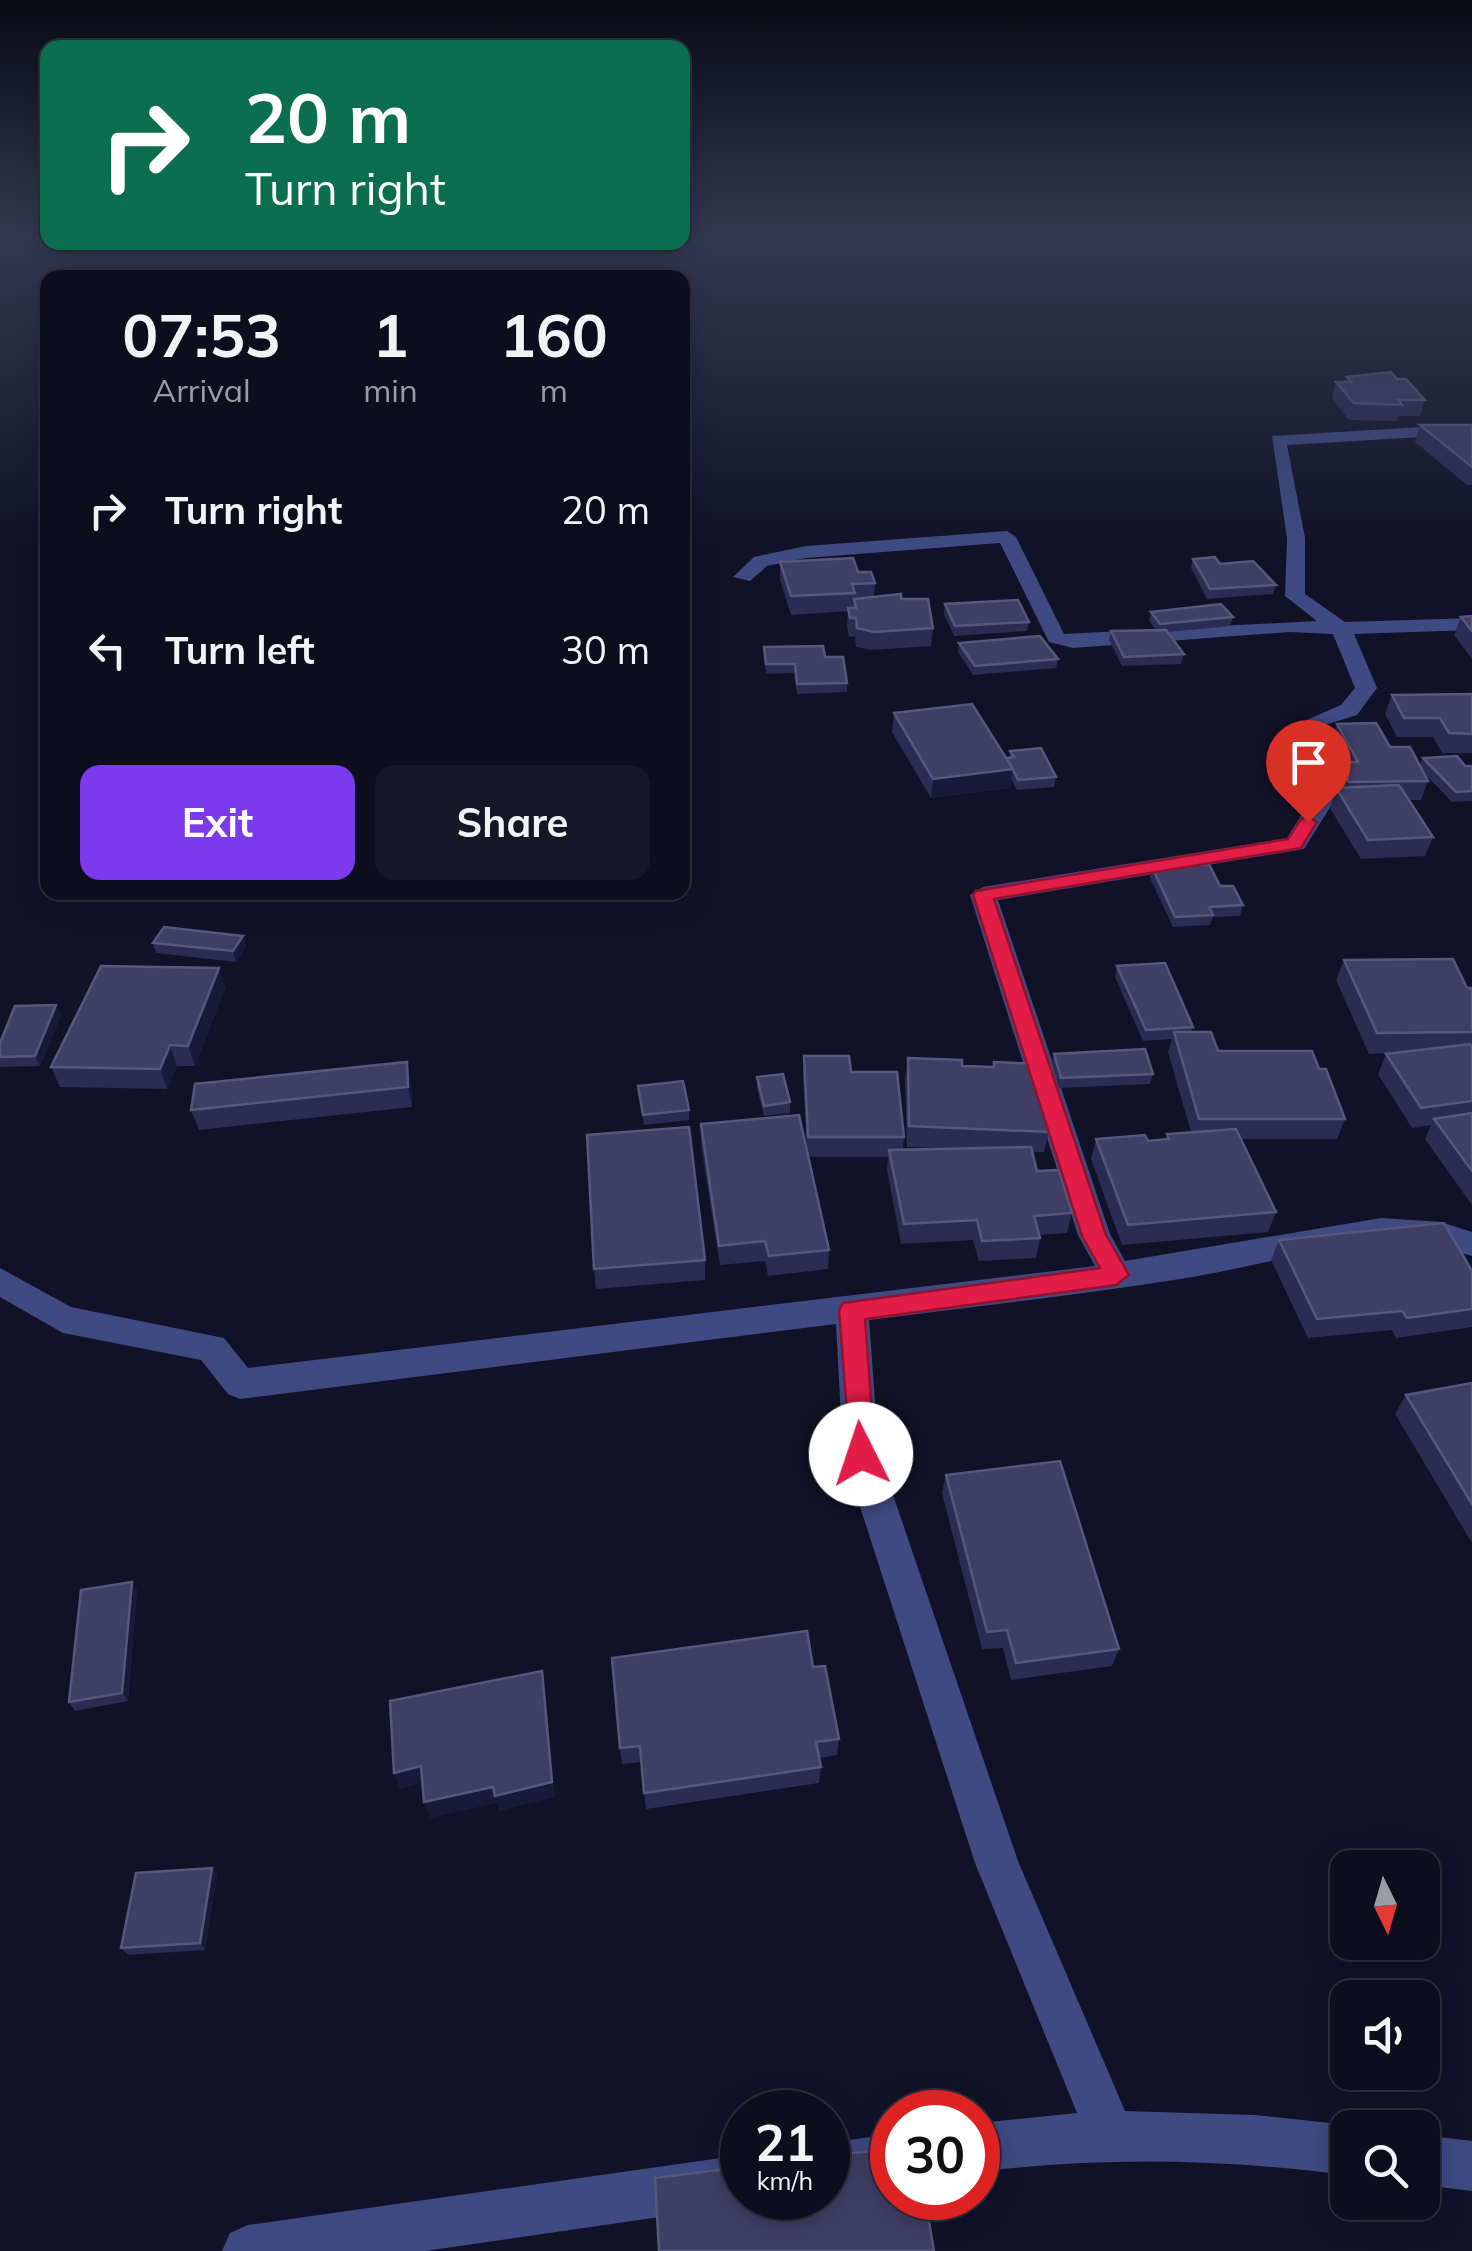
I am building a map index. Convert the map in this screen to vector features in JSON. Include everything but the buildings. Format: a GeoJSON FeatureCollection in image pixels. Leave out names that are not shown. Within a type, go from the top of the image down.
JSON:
{"type":"FeatureCollection","features":[{"type":"Feature","properties":{"kind":"street"},"geometry":{"type":"LineString","coordinates":[[1116,1275],[1094,1236],[983,895],[1294,844],[1322,801],[1313,722],[1350,710],[1366,688],[1341,628],[1295,596],[1296,538],[1278,440],[1472,429]]}},
{"type":"Feature","properties":{"kind":"street"},"geometry":{"type":"LineString","coordinates":[[744,576],[761,561],[806,552],[1007,537],[1056,638],[1074,642],[1290,626],[1472,624]]}},
{"type":"Feature","properties":{"kind":"street"},"geometry":{"type":"LineString","coordinates":[[0,1282],[63,1318],[212,1348],[240,1384],[1116,1275],[1232,1258],[1362,1228],[1438,1231],[1472,1244]]}},
{"type":"Feature","properties":{"kind":"street"},"geometry":{"type":"LineString","coordinates":[[852,1310],[861,1454],[997,1862],[1111,2136]]}},
{"type":"Feature","properties":{"kind":"street"},"geometry":{"type":"LineString","coordinates":[[1000,2144],[1058,2135],[1236,2135],[1330,2148]]}},
{"type":"Feature","properties":{"kind":"street"},"geometry":{"type":"LineString","coordinates":[[1440,2162],[1472,2166]]}},
{"type":"Feature","properties":{"kind":"street"},"geometry":{"type":"LineString","coordinates":[[248,2251],[720,2183]]}},
{"type":"Feature","properties":{"kind":"route"},"geometry":{"type":"LineString","coordinates":[[861,1454],[852,1310],[1116,1275],[1094,1236],[983,895],[1294,844],[1308,822]]}}]}
